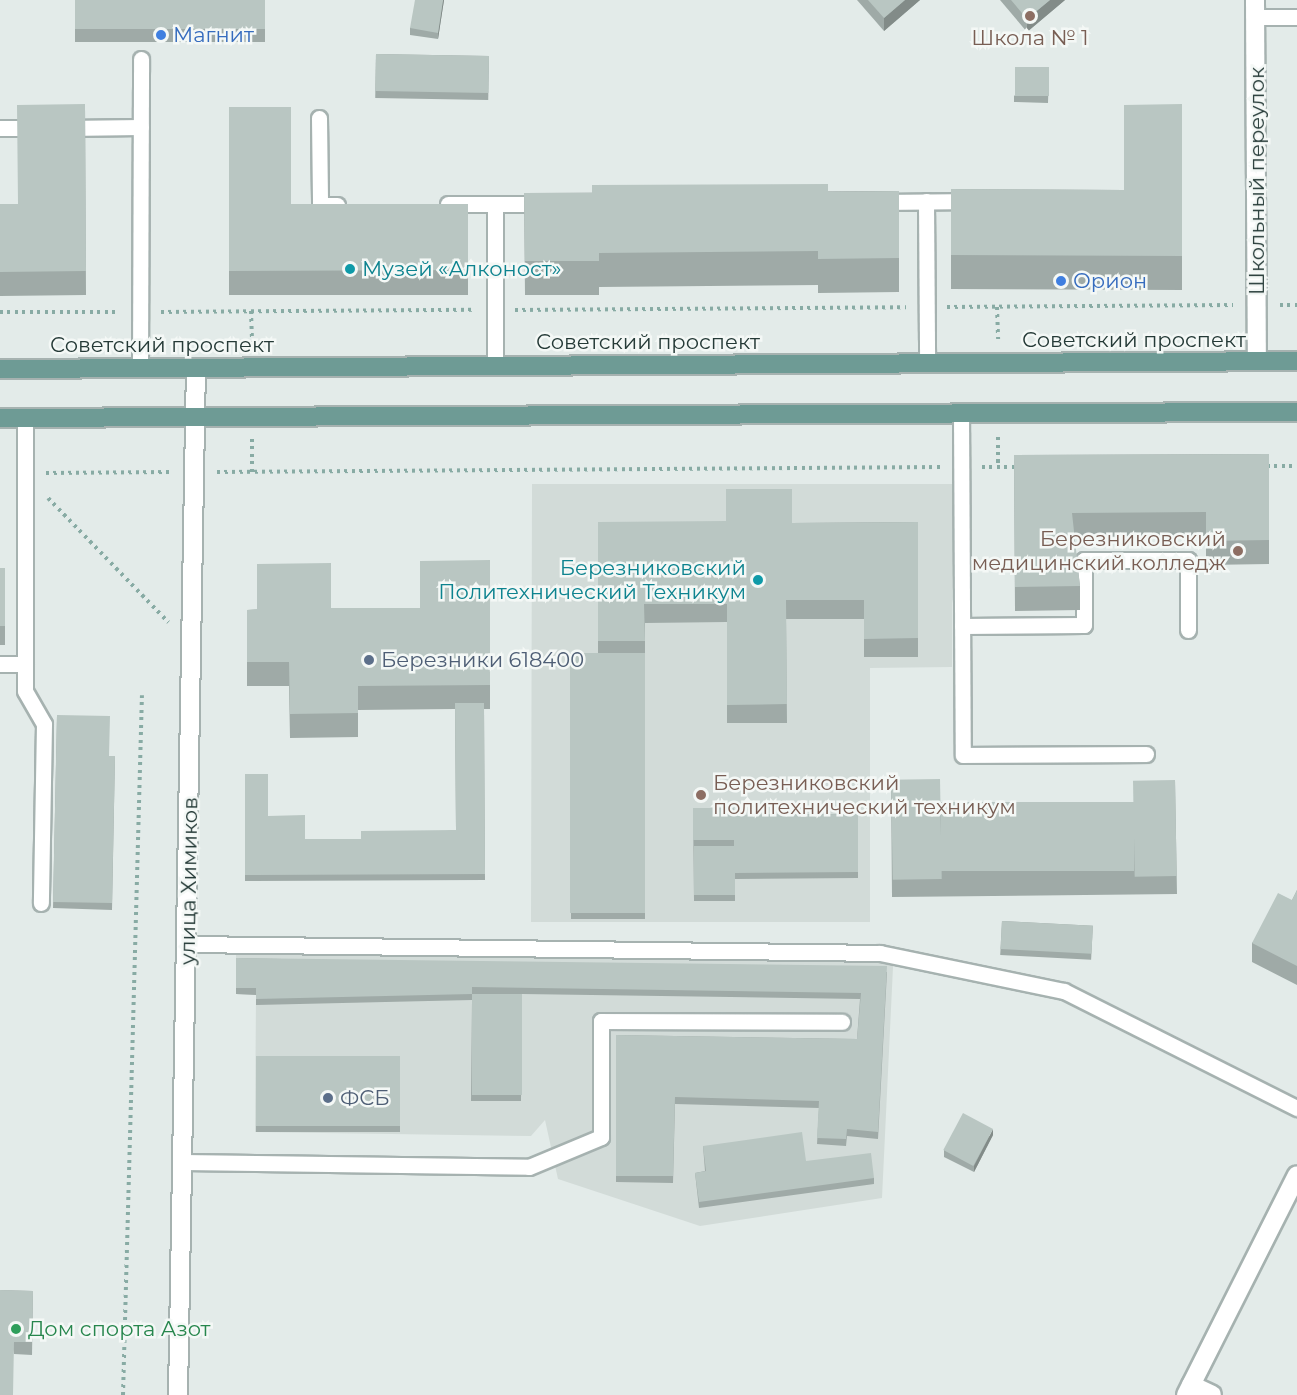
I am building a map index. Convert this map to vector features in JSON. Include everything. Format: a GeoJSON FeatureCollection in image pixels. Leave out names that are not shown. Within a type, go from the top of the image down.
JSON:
{"type":"FeatureCollection","features":[{"type":"Feature","properties":{"kind":"main road","name":"Советский проспект"},"geometry":{"type":"LineString","coordinates":[[0,369],[1297,361]]}},
{"type":"Feature","properties":{"kind":"main road"},"geometry":{"type":"LineString","coordinates":[[0,418],[1297,412]]}},
{"type":"Feature","properties":{"kind":"street","name":"Школьный переулок"},"geometry":{"type":"LineString","coordinates":[[1255,8],[1257,362]]}},
{"type":"Feature","properties":{"kind":"street","name":"улица Химиков"},"geometry":{"type":"LineString","coordinates":[[178,1395],[197,472],[196,368]]}},
{"type":"Feature","properties":{"kind":"street"},"geometry":{"type":"LineString","coordinates":[[1212,1395],[1188,1390],[1297,1174]]}},
{"type":"Feature","properties":{"kind":"lane"},"geometry":{"type":"LineString","coordinates":[[1255,8],[1297,17]]}},
{"type":"Feature","properties":{"kind":"lane"},"geometry":{"type":"LineString","coordinates":[[140,368],[141,59]]}},
{"type":"Feature","properties":{"kind":"lane"},"geometry":{"type":"LineString","coordinates":[[319,118],[320,205],[355,205]]}},
{"type":"Feature","properties":{"kind":"lane"},"geometry":{"type":"LineString","coordinates":[[0,128],[141,128]]}},
{"type":"Feature","properties":{"kind":"lane"},"geometry":{"type":"LineString","coordinates":[[926,201],[927,363]]}},
{"type":"Feature","properties":{"kind":"lane"},"geometry":{"type":"LineString","coordinates":[[866,202],[984,201]]}},
{"type":"Feature","properties":{"kind":"lane"},"geometry":{"type":"LineString","coordinates":[[425,204],[567,204]]}},
{"type":"Feature","properties":{"kind":"lane"},"geometry":{"type":"LineString","coordinates":[[495,204],[495,366]]}},
{"type":"Feature","properties":{"kind":"lane"},"geometry":{"type":"LineString","coordinates":[[961,413],[963,755],[1146,754]]}},
{"type":"Feature","properties":{"kind":"lane"},"geometry":{"type":"LineString","coordinates":[[25,418],[25,691],[44,724],[40,903]]}},
{"type":"Feature","properties":{"kind":"lane"},"geometry":{"type":"LineString","coordinates":[[962,626],[1084,625],[1084,560],[1188,560],[1188,630]]}},
{"type":"Feature","properties":{"kind":"lane"},"geometry":{"type":"LineString","coordinates":[[0,664],[25,664]]}},
{"type":"Feature","properties":{"kind":"lane"},"geometry":{"type":"LineString","coordinates":[[187,944],[880,953],[1064,991],[1297,1108]]}},
{"type":"Feature","properties":{"kind":"lane"},"geometry":{"type":"LineString","coordinates":[[183,1162],[529,1167],[601,1137],[601,1021],[842,1022]]}},
{"type":"Feature","properties":{"kind":"path"},"geometry":{"type":"LineString","coordinates":[[0,312],[1297,305]]}},
{"type":"Feature","properties":{"kind":"path"},"geometry":{"type":"LineString","coordinates":[[1261,466],[1297,466]]}},
{"type":"Feature","properties":{"kind":"path"},"geometry":{"type":"LineString","coordinates":[[25,473],[1022,467]]}},
{"type":"Feature","properties":{"kind":"path"},"geometry":{"type":"LineString","coordinates":[[25,473],[193,649]]}},
{"type":"Feature","properties":{"kind":"path"},"geometry":{"type":"LineString","coordinates":[[123,1395],[142,695]]}},
{"type":"Feature","properties":{"kind":"shaded area","name":"Березниковский политехнический техникум"},"geometry":{"type":"Polygon","coordinates":[[[532,484],[953,484],[952,667],[870,668],[870,922],[531,922],[532,484]]]}},
{"type":"Feature","properties":{"kind":"shaded area"},"geometry":{"type":"Polygon","coordinates":[[[236,938],[894,946],[882,1198],[700,1226],[558,1179],[545,1120],[531,1136],[255,1132],[256,995],[236,994],[236,938]]]}},
{"type":"Feature","properties":{"kind":"building"},"geometry":{"type":"Polygon","coordinates":[[[75,0],[265,0],[265,29],[75,29],[75,0]]]}},
{"type":"Feature","properties":{"kind":"building"},"geometry":{"type":"Polygon","coordinates":[[[415,0],[443,0],[438,33],[410,28],[415,0]]]}},
{"type":"Feature","properties":{"kind":"building"},"geometry":{"type":"Polygon","coordinates":[[[868,0],[905,0],[884,18],[868,0]]]}},
{"type":"Feature","properties":{"kind":"building"},"geometry":{"type":"Polygon","coordinates":[[[1011,0],[1050,0],[1027,19],[1011,0]]]}},
{"type":"Feature","properties":{"kind":"building"},"geometry":{"type":"Polygon","coordinates":[[[376,54],[489,56],[488,93],[375,91],[376,54]]]}},
{"type":"Feature","properties":{"kind":"building"},"geometry":{"type":"Polygon","coordinates":[[[1015,67],[1049,67],[1049,96],[1015,96],[1015,67]]]}},
{"type":"Feature","properties":{"kind":"building"},"geometry":{"type":"Polygon","coordinates":[[[85,104],[86,271],[0,272],[0,204],[18,204],[17,105],[85,104]]]}},
{"type":"Feature","properties":{"kind":"building"},"geometry":{"type":"Polygon","coordinates":[[[1182,104],[1182,256],[951,255],[951,189],[1124,190],[1124,105],[1182,104]]]}},
{"type":"Feature","properties":{"kind":"building"},"geometry":{"type":"Polygon","coordinates":[[[229,107],[291,107],[291,204],[468,204],[468,270],[229,271],[229,107]]]}},
{"type":"Feature","properties":{"kind":"building"},"geometry":{"type":"Polygon","coordinates":[[[828,184],[828,192],[899,191],[899,258],[818,259],[818,251],[599,253],[599,261],[525,261],[524,193],[592,193],[592,185],[828,184]]]}},
{"type":"Feature","properties":{"kind":"building","name":"Березниковский медицинский колледж"},"geometry":{"type":"Polygon","coordinates":[[[1269,454],[1269,540],[1206,541],[1206,512],[1072,513],[1080,586],[1015,587],[1014,455],[1269,454]]]}},
{"type":"Feature","properties":{"kind":"building","name":"Березниковский Политехнический Техникум"},"geometry":{"type":"Polygon","coordinates":[[[726,489],[792,489],[792,523],[918,522],[918,638],[864,639],[864,600],[786,600],[787,704],[727,705],[727,604],[644,604],[645,641],[598,641],[598,522],[726,521],[726,489]]]}},
{"type":"Feature","properties":{"kind":"building","name":"Березники 618400"},"geometry":{"type":"Polygon","coordinates":[[[490,560],[490,685],[358,686],[358,713],[290,714],[289,662],[247,662],[247,610],[257,609],[257,564],[331,563],[331,608],[420,608],[420,561],[490,560]]]}},
{"type":"Feature","properties":{"kind":"building"},"geometry":{"type":"Polygon","coordinates":[[[0,568],[5,568],[5,626],[0,626],[0,568]]]}},
{"type":"Feature","properties":{"kind":"building"},"geometry":{"type":"Polygon","coordinates":[[[570,653],[645,653],[645,913],[570,913],[570,653]]]}},
{"type":"Feature","properties":{"kind":"building"},"geometry":{"type":"Polygon","coordinates":[[[455,703],[484,703],[485,874],[245,875],[245,774],[268,774],[268,816],[305,815],[305,839],[361,839],[361,831],[456,830],[455,703]]]}},
{"type":"Feature","properties":{"kind":"building"},"geometry":{"type":"Polygon","coordinates":[[[57,715],[110,716],[109,756],[115,756],[112,903],[53,902],[57,715]]]}},
{"type":"Feature","properties":{"kind":"building"},"geometry":{"type":"Polygon","coordinates":[[[940,779],[942,879],[893,880],[891,780],[940,779]]]}},
{"type":"Feature","properties":{"kind":"building"},"geometry":{"type":"Polygon","coordinates":[[[1175,780],[1177,876],[1135,877],[1133,781],[1175,780]]]}},
{"type":"Feature","properties":{"kind":"building"},"geometry":{"type":"Polygon","coordinates":[[[941,802],[1134,802],[1134,871],[941,871],[941,802]]]}},
{"type":"Feature","properties":{"kind":"building"},"geometry":{"type":"Polygon","coordinates":[[[693,808],[734,808],[734,840],[693,840],[693,808]]]}},
{"type":"Feature","properties":{"kind":"building"},"geometry":{"type":"Polygon","coordinates":[[[858,814],[858,872],[735,873],[735,895],[694,895],[694,846],[734,846],[734,815],[858,814]]]}},
{"type":"Feature","properties":{"kind":"building"},"geometry":{"type":"Polygon","coordinates":[[[1297,890],[1297,966],[1252,943],[1278,893],[1292,900],[1297,890]]]}},
{"type":"Feature","properties":{"kind":"building"},"geometry":{"type":"Polygon","coordinates":[[[1002,921],[1093,926],[1091,954],[1001,949],[1002,921]]]}},
{"type":"Feature","properties":{"kind":"building"},"geometry":{"type":"Polygon","coordinates":[[[236,958],[887,966],[878,1132],[847,1129],[846,1139],[817,1138],[819,1101],[675,1097],[673,1176],[616,1176],[616,1035],[857,1039],[861,993],[472,987],[472,994],[256,999],[256,988],[236,988],[236,958]]]}},
{"type":"Feature","properties":{"kind":"building"},"geometry":{"type":"Polygon","coordinates":[[[472,994],[522,994],[522,1095],[472,1095],[472,994]]]}},
{"type":"Feature","properties":{"kind":"building","name":"ФСБ"},"geometry":{"type":"Polygon","coordinates":[[[256,1056],[400,1056],[400,1126],[256,1126],[256,1056]]]}},
{"type":"Feature","properties":{"kind":"building"},"geometry":{"type":"Polygon","coordinates":[[[963,1113],[993,1129],[973,1166],[943,1150],[963,1113]]]}},
{"type":"Feature","properties":{"kind":"building"},"geometry":{"type":"Polygon","coordinates":[[[802,1132],[806,1161],[871,1153],[874,1178],[699,1202],[695,1173],[706,1171],[703,1146],[802,1132]]]}},
{"type":"Feature","properties":{"kind":"building","name":"Дом спорта Азот"},"geometry":{"type":"Polygon","coordinates":[[[0,1290],[33,1291],[32,1342],[14,1342],[13,1395],[0,1395],[0,1290]]]}},
{"type":"Feature","properties":{"kind":"place","name":"Школа № 1"},"geometry":{"type":"Point","coordinates":[1030,16]}},
{"type":"Feature","properties":{"kind":"place","name":"Магнит"},"geometry":{"type":"Point","coordinates":[161,35]}},
{"type":"Feature","properties":{"kind":"place","name":"Музей «Алконост»"},"geometry":{"type":"Point","coordinates":[350,269]}},
{"type":"Feature","properties":{"kind":"place","name":"Орион"},"geometry":{"type":"Point","coordinates":[1061,281]}},
{"type":"Feature","properties":{"kind":"place","name":"Березниковский медицинский колледж"},"geometry":{"type":"Point","coordinates":[1238,551]}},
{"type":"Feature","properties":{"kind":"place","name":"Березниковский Политехнический Техникум"},"geometry":{"type":"Point","coordinates":[758,580]}},
{"type":"Feature","properties":{"kind":"place","name":"Березники 618400"},"geometry":{"type":"Point","coordinates":[369,660]}},
{"type":"Feature","properties":{"kind":"place","name":"Березниковский политехнический техникум"},"geometry":{"type":"Point","coordinates":[701,795]}},
{"type":"Feature","properties":{"kind":"place","name":"ФСБ"},"geometry":{"type":"Point","coordinates":[328,1098]}},
{"type":"Feature","properties":{"kind":"place","name":"Дом спорта Азот"},"geometry":{"type":"Point","coordinates":[16,1329]}}]}
